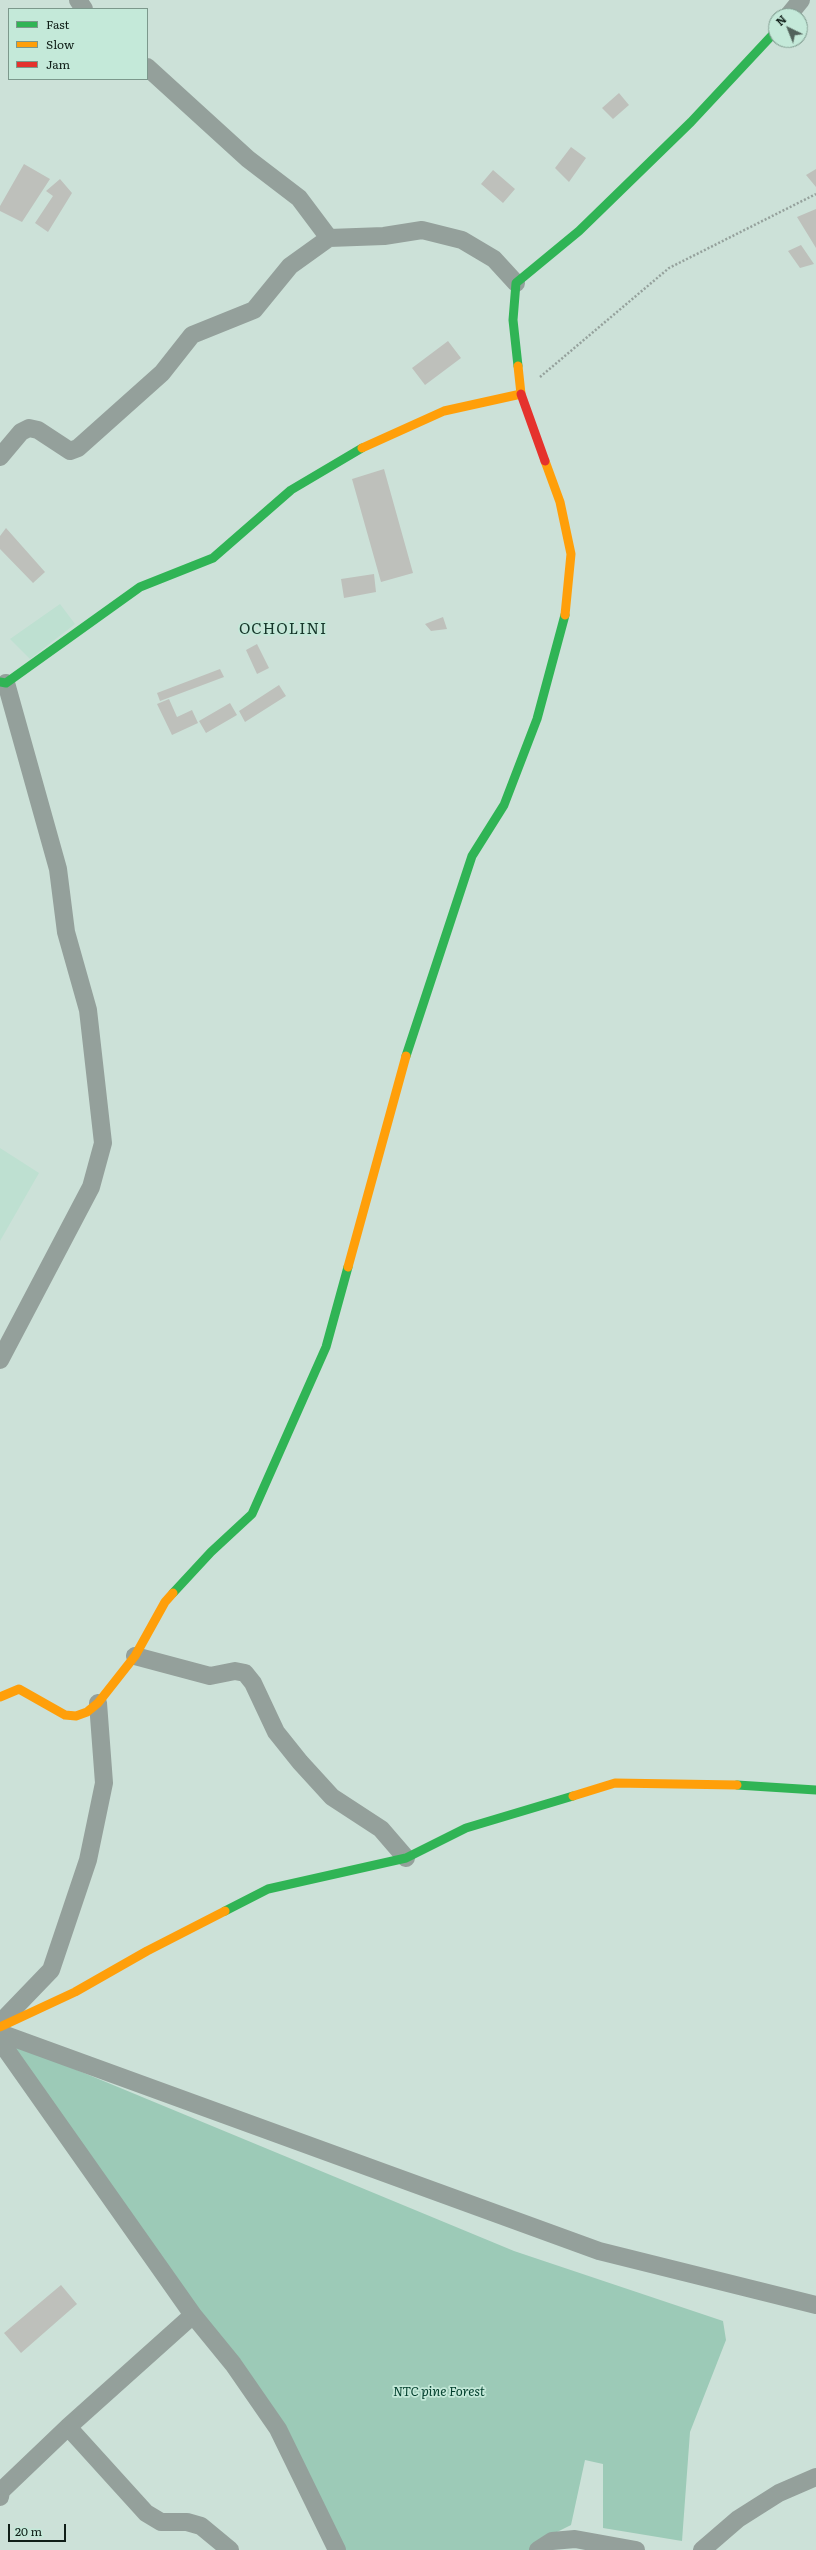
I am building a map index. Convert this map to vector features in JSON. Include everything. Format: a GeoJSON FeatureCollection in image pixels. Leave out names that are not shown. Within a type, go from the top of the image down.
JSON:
{"type":"FeatureCollection","features":[{"type":"Feature","properties":{"kind":"street"},"geometry":{"type":"LineString","coordinates":[[794,8],[801,0]]}},
{"type":"Feature","properties":{"kind":"street"},"geometry":{"type":"LineString","coordinates":[[0,1697],[19,1689],[65,1714],[76,1716],[87,1712],[98,1703],[135,1656],[165,1602],[211,1552],[252,1514],[326,1347],[402,1067],[472,856],[504,805],[537,719],[568,604],[570,554],[560,502],[521,394],[513,320],[516,283],[584,226],[691,122],[768,40]]}},
{"type":"Feature","properties":{"kind":"street"},"geometry":{"type":"LineString","coordinates":[[148,68],[248,160],[299,198],[329,238]]}},
{"type":"Feature","properties":{"kind":"street"},"geometry":{"type":"LineString","coordinates":[[0,456],[21,432],[30,428],[38,430],[70,451],[78,448],[162,373],[192,335],[254,310],[290,266],[329,238],[384,236],[422,230],[462,240],[494,259],[516,283]]}},
{"type":"Feature","properties":{"kind":"street"},"geometry":{"type":"LineString","coordinates":[[0,1360],[92,1187],[103,1143],[88,1010],[66,932],[58,869],[3,682],[140,587],[213,558],[291,490],[366,446],[444,411],[521,394]]}},
{"type":"Feature","properties":{"kind":"street"},"geometry":{"type":"LineString","coordinates":[[135,1656],[210,1676],[235,1671],[245,1673],[253,1683],[276,1732],[300,1762],[332,1797],[381,1829],[406,1858]]}},
{"type":"Feature","properties":{"kind":"street"},"geometry":{"type":"LineString","coordinates":[[0,2023],[51,1970],[88,1860],[104,1783],[98,1703]]}},
{"type":"Feature","properties":{"kind":"street"},"geometry":{"type":"LineString","coordinates":[[0,2027],[75,1992],[146,1951],[268,1889],[406,1858],[466,1828],[615,1783],[715,1783],[816,1790]]}},
{"type":"Feature","properties":{"kind":"street"},"geometry":{"type":"LineString","coordinates":[[0,2033],[599,2251],[816,2305]]}},
{"type":"Feature","properties":{"kind":"street"},"geometry":{"type":"LineString","coordinates":[[0,2041],[193,2315],[234,2364],[278,2428],[337,2550]]}},
{"type":"Feature","properties":{"kind":"street"},"geometry":{"type":"LineString","coordinates":[[0,2497],[2,2491],[68,2427],[193,2315]]}},
{"type":"Feature","properties":{"kind":"street"},"geometry":{"type":"LineString","coordinates":[[68,2427],[146,2512],[161,2522],[187,2522],[201,2526],[230,2550]]}},
{"type":"Feature","properties":{"kind":"street"},"geometry":{"type":"LineString","coordinates":[[702,2550],[738,2520],[780,2493],[816,2477]]}},
{"type":"Feature","properties":{"kind":"street"},"geometry":{"type":"LineString","coordinates":[[538,2550],[552,2541],[575,2539],[636,2550]]}},
{"type":"Feature","properties":{"kind":"path"},"geometry":{"type":"LineString","coordinates":[[521,394],[669,268],[816,194]]}},
{"type":"Feature","properties":{"kind":"shaded area"},"geometry":{"type":"Polygon","coordinates":[[[60,604],[75,624],[30,659],[10,639],[60,604]]]}},
{"type":"Feature","properties":{"kind":"shaded area"},"geometry":{"type":"Polygon","coordinates":[[[0,1148],[39,1173],[0,1241],[0,1148]]]}},
{"type":"Feature","properties":{"kind":"green space","name":"NTC pine Forest"},"geometry":{"type":"Polygon","coordinates":[[[2,2039],[514,2251],[723,2321],[726,2340],[690,2432],[682,2541],[603,2528],[603,2464],[585,2460],[571,2525],[543,2539],[533,2550],[337,2550],[275,2413],[2,2039]]]}},
{"type":"Feature","properties":{"kind":"building"},"geometry":{"type":"Polygon","coordinates":[[[619,93],[629,105],[613,119],[602,108],[619,93]]]}},
{"type":"Feature","properties":{"kind":"building"},"geometry":{"type":"Polygon","coordinates":[[[571,147],[586,158],[569,182],[555,168],[571,147]]]}},
{"type":"Feature","properties":{"kind":"building"},"geometry":{"type":"Polygon","coordinates":[[[24,164],[50,179],[22,222],[0,211],[0,206],[24,164]]]}},
{"type":"Feature","properties":{"kind":"building"},"geometry":{"type":"Polygon","coordinates":[[[816,169],[816,187],[806,175],[816,169]]]}},
{"type":"Feature","properties":{"kind":"building"},"geometry":{"type":"Polygon","coordinates":[[[493,170],[515,189],[503,203],[481,184],[493,170]]]}},
{"type":"Feature","properties":{"kind":"building"},"geometry":{"type":"Polygon","coordinates":[[[60,179],[72,193],[48,232],[35,223],[53,196],[46,191],[60,179]]]}},
{"type":"Feature","properties":{"kind":"building"},"geometry":{"type":"Polygon","coordinates":[[[816,209],[816,248],[797,217],[816,209]]]}},
{"type":"Feature","properties":{"kind":"building"},"geometry":{"type":"Polygon","coordinates":[[[801,245],[814,264],[800,268],[788,251],[801,245]]]}},
{"type":"Feature","properties":{"kind":"building"},"geometry":{"type":"Polygon","coordinates":[[[448,341],[461,358],[425,385],[412,368],[448,341]]]}},
{"type":"Feature","properties":{"kind":"building"},"geometry":{"type":"Polygon","coordinates":[[[384,469],[413,573],[381,582],[352,479],[384,469]]]}},
{"type":"Feature","properties":{"kind":"building"},"geometry":{"type":"Polygon","coordinates":[[[6,528],[45,572],[33,583],[0,549],[0,536],[6,528]]]}},
{"type":"Feature","properties":{"kind":"building"},"geometry":{"type":"Polygon","coordinates":[[[374,574],[376,592],[344,598],[341,579],[374,574]]]}},
{"type":"Feature","properties":{"kind":"building"},"geometry":{"type":"Polygon","coordinates":[[[443,617],[447,629],[431,631],[425,624],[443,617]]]}},
{"type":"Feature","properties":{"kind":"building"},"geometry":{"type":"Polygon","coordinates":[[[257,644],[269,668],[257,674],[246,650],[257,644]]]}},
{"type":"Feature","properties":{"kind":"building"},"geometry":{"type":"Polygon","coordinates":[[[220,669],[224,677],[160,701],[157,693],[220,669]]]}},
{"type":"Feature","properties":{"kind":"building"},"geometry":{"type":"Polygon","coordinates":[[[279,685],[286,696],[245,722],[239,711],[279,685]]]}},
{"type":"Feature","properties":{"kind":"building"},"geometry":{"type":"Polygon","coordinates":[[[169,699],[177,717],[192,710],[198,723],[172,735],[157,704],[169,699]]]}},
{"type":"Feature","properties":{"kind":"building"},"geometry":{"type":"Polygon","coordinates":[[[230,703],[237,715],[206,733],[199,721],[230,703]]]}},
{"type":"Feature","properties":{"kind":"building"},"geometry":{"type":"Polygon","coordinates":[[[61,2285],[77,2304],[21,2353],[4,2333],[61,2285]]]}},
{"type":"Feature","properties":{"kind":"traffic: fast"},"geometry":{"type":"LineString","coordinates":[[518,366],[513,320],[516,283],[579,231],[691,122],[768,40]]}},
{"type":"Feature","properties":{"kind":"traffic: fast"},"geometry":{"type":"LineString","coordinates":[[0,682],[6,683],[140,587],[213,558],[291,490],[362,448]]}},
{"type":"Feature","properties":{"kind":"traffic: fast"},"geometry":{"type":"LineString","coordinates":[[406,1056],[472,856],[504,805],[537,719],[565,615]]}},
{"type":"Feature","properties":{"kind":"traffic: fast"},"geometry":{"type":"LineString","coordinates":[[173,1593],[211,1552],[252,1514],[326,1347],[348,1267]]}},
{"type":"Feature","properties":{"kind":"traffic: fast"},"geometry":{"type":"LineString","coordinates":[[737,1785],[816,1790]]}},
{"type":"Feature","properties":{"kind":"traffic: fast"},"geometry":{"type":"LineString","coordinates":[[225,1911],[268,1889],[406,1858],[466,1828],[573,1796]]}},
{"type":"Feature","properties":{"kind":"traffic: slow"},"geometry":{"type":"LineString","coordinates":[[362,448],[444,411],[521,394],[518,366]]}},
{"type":"Feature","properties":{"kind":"traffic: slow"},"geometry":{"type":"LineString","coordinates":[[545,461],[560,502],[571,554],[565,615]]}},
{"type":"Feature","properties":{"kind":"traffic: slow"},"geometry":{"type":"LineString","coordinates":[[348,1267],[406,1056]]}},
{"type":"Feature","properties":{"kind":"traffic: slow"},"geometry":{"type":"LineString","coordinates":[[0,1697],[19,1689],[65,1715],[76,1716],[87,1712],[98,1703],[135,1656],[165,1602],[173,1593]]}},
{"type":"Feature","properties":{"kind":"traffic: slow"},"geometry":{"type":"LineString","coordinates":[[573,1796],[615,1783],[737,1785]]}},
{"type":"Feature","properties":{"kind":"traffic: slow"},"geometry":{"type":"LineString","coordinates":[[0,2027],[75,1992],[147,1951],[225,1911]]}},
{"type":"Feature","properties":{"kind":"traffic: jam"},"geometry":{"type":"LineString","coordinates":[[521,394],[545,461]]}},
{"type":"Feature","properties":{"kind":"district","name":"OCHOLINI"},"geometry":{"type":"Point","coordinates":[283,630]}}]}
